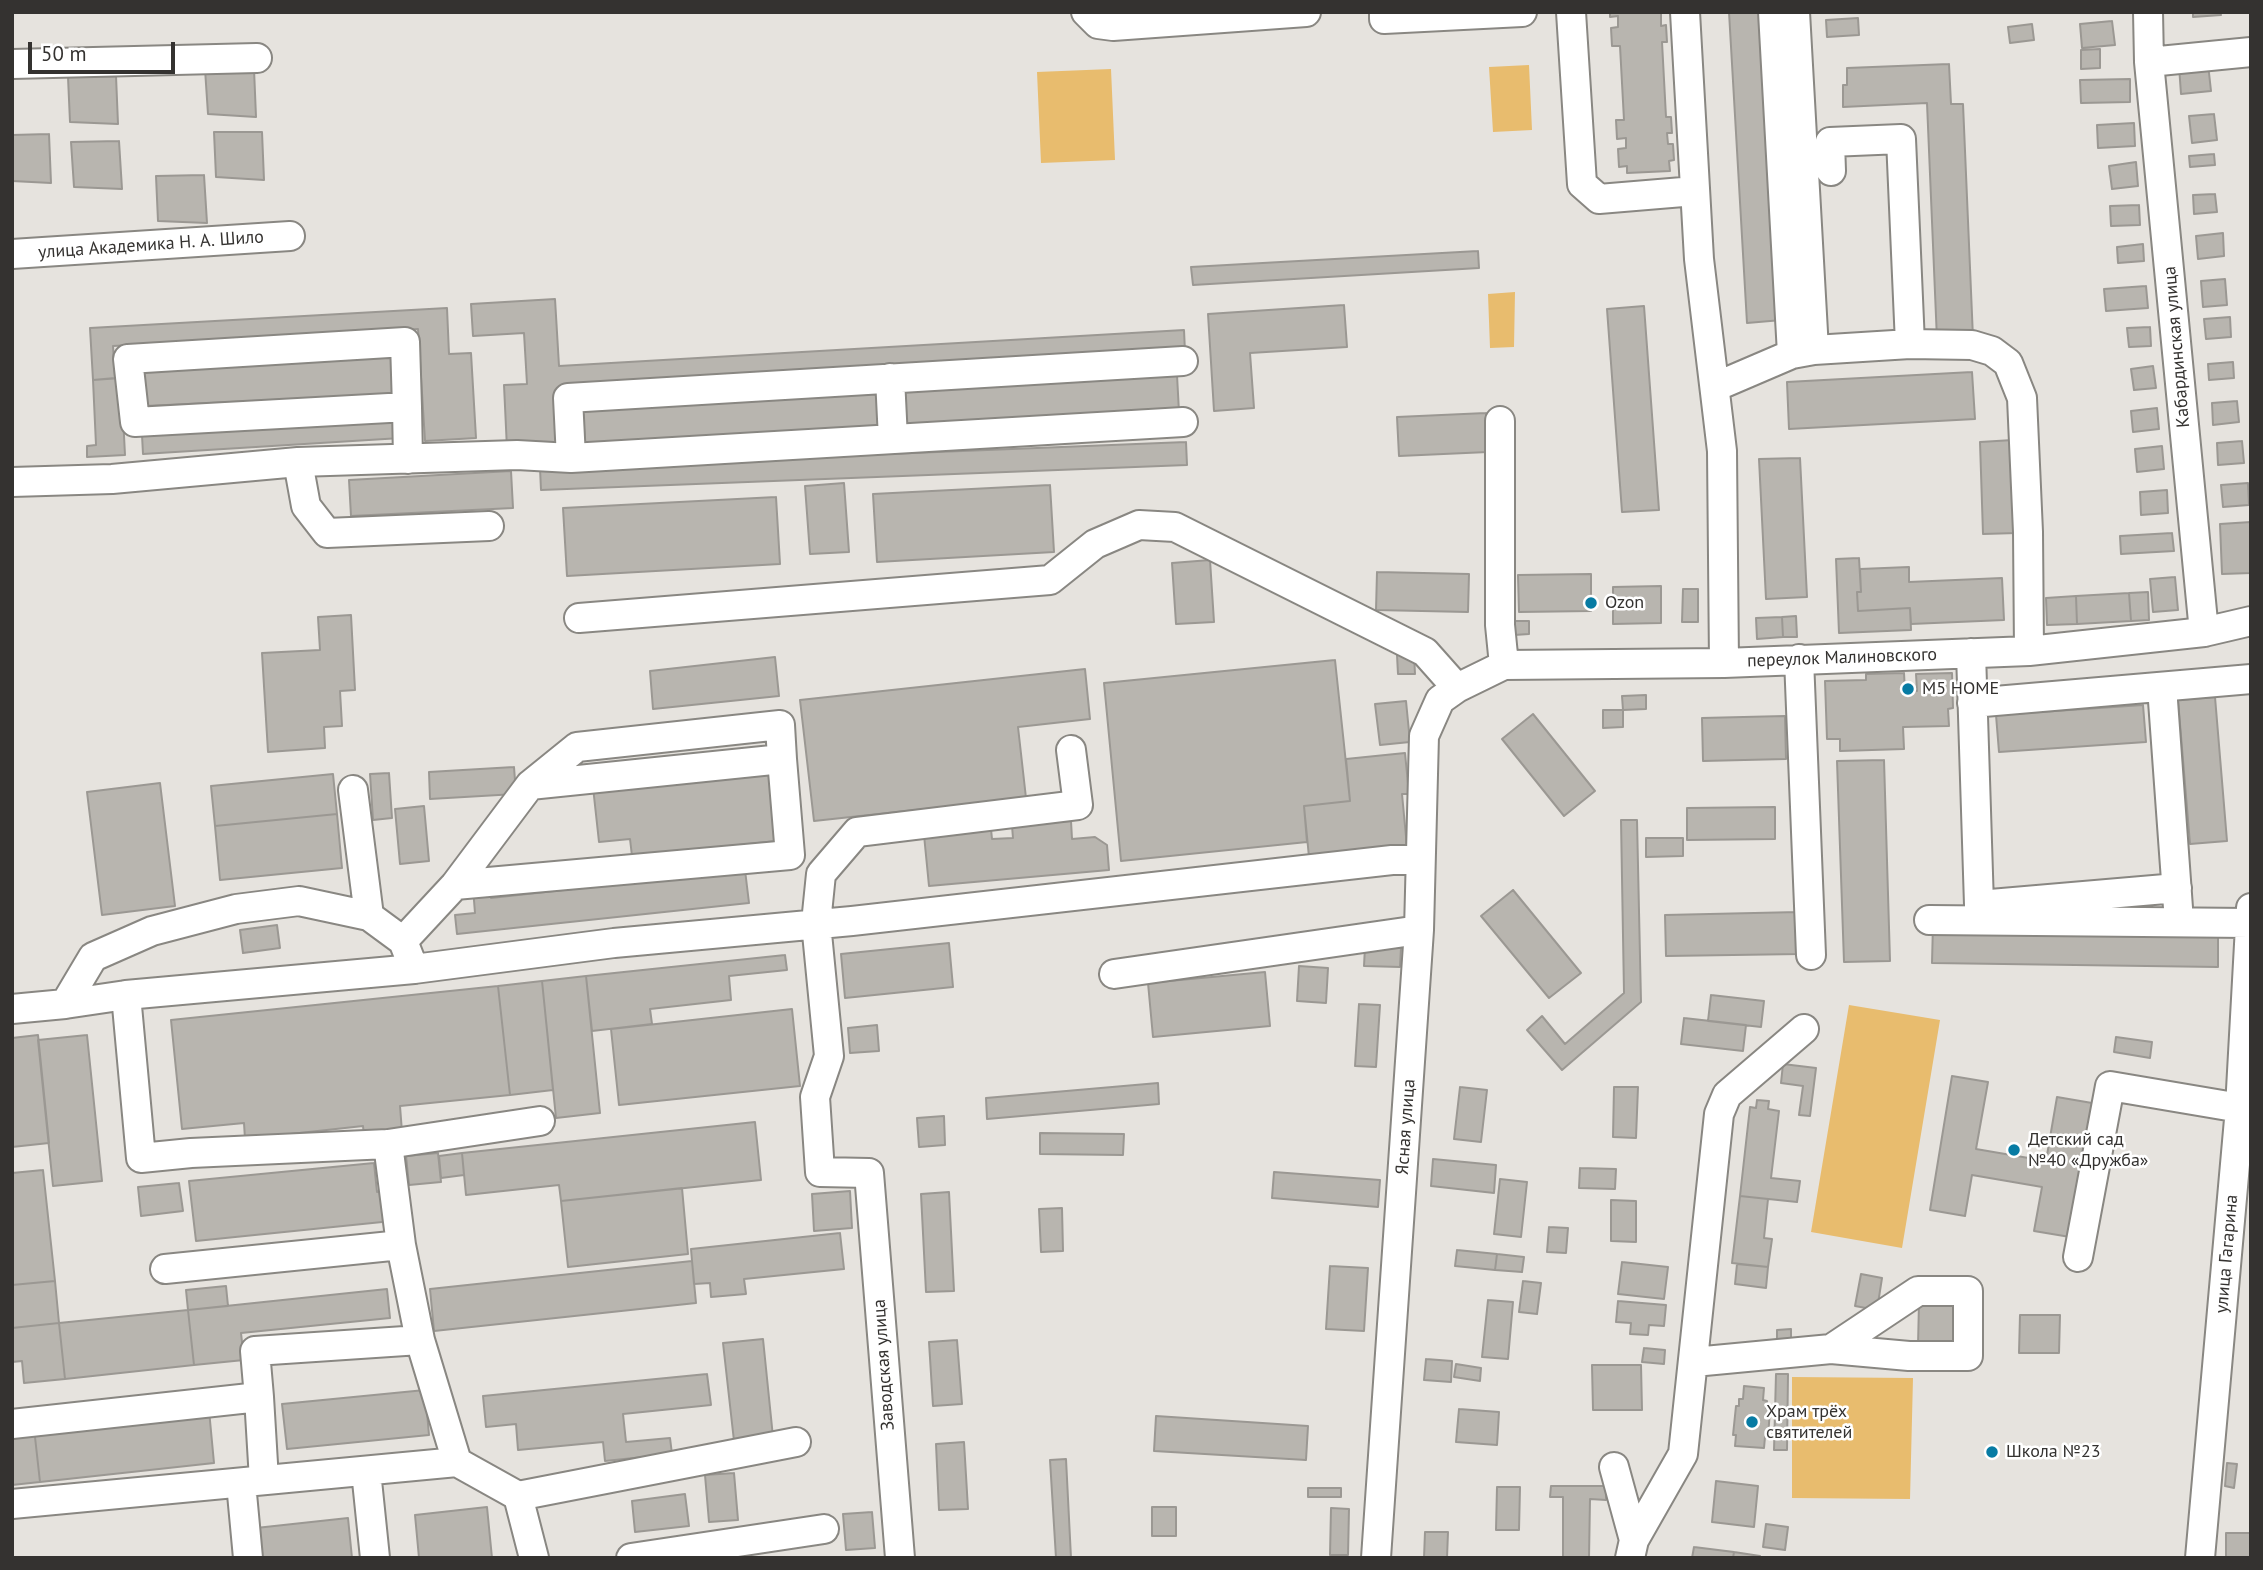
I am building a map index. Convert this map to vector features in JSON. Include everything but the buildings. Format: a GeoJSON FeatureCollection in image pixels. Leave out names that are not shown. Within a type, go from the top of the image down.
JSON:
{"type":"FeatureCollection","features":[{"type":"Feature","properties":{"kind":"street"},"geometry":{"type":"LineString","coordinates":[[1086,12],[1098,24],[1113,26],[1307,12]]}},
{"type":"Feature","properties":{"kind":"street"},"geometry":{"type":"LineString","coordinates":[[1384,12],[1384,19],[1522,12]]}},
{"type":"Feature","properties":{"kind":"street"},"geometry":{"type":"LineString","coordinates":[[1571,12],[1582,184],[1599,199],[1695,191]]}},
{"type":"Feature","properties":{"kind":"street"},"geometry":{"type":"LineString","coordinates":[[1685,12],[1699,259],[1722,450],[1724,663]]}},
{"type":"Feature","properties":{"kind":"street"},"geometry":{"type":"LineString","coordinates":[[1773,12],[1802,352]]}},
{"type":"Feature","properties":{"kind":"street"},"geometry":{"type":"LineString","coordinates":[[1795,12],[1802,352]]}},
{"type":"Feature","properties":{"kind":"street","name":"Кабардинская улица"},"geometry":{"type":"LineString","coordinates":[[2148,12],[2149,62],[2204,632]]}},
{"type":"Feature","properties":{"kind":"street"},"geometry":{"type":"LineString","coordinates":[[2149,62],[2251,52]]}},
{"type":"Feature","properties":{"kind":"street"},"geometry":{"type":"LineString","coordinates":[[12,64],[257,58]]}},
{"type":"Feature","properties":{"kind":"street"},"geometry":{"type":"LineString","coordinates":[[1831,171],[1830,142],[1901,139],[1910,344]]}},
{"type":"Feature","properties":{"kind":"street","name":"улица Академика Н. А. Шило"},"geometry":{"type":"LineString","coordinates":[[12,254],[290,236]]}},
{"type":"Feature","properties":{"kind":"street"},"geometry":{"type":"LineString","coordinates":[[407,407],[135,422],[128,359],[405,342],[407,407],[408,458]]}},
{"type":"Feature","properties":{"kind":"street"},"geometry":{"type":"LineString","coordinates":[[1714,387],[1802,352],[1910,344],[1972,345],[1992,351],[2008,363],[2022,398],[2028,532],[2029,651]]}},
{"type":"Feature","properties":{"kind":"street"},"geometry":{"type":"LineString","coordinates":[[571,457],[568,398],[1183,361]]}},
{"type":"Feature","properties":{"kind":"street"},"geometry":{"type":"LineString","coordinates":[[890,378],[893,439]]}},
{"type":"Feature","properties":{"kind":"street"},"geometry":{"type":"LineString","coordinates":[[1500,421],[1500,625],[1504,665]]}},
{"type":"Feature","properties":{"kind":"street"},"geometry":{"type":"LineString","coordinates":[[12,482],[112,478],[298,462],[517,455],[571,457],[1183,422]]}},
{"type":"Feature","properties":{"kind":"street"},"geometry":{"type":"LineString","coordinates":[[298,462],[306,506],[327,533],[489,526]]}},
{"type":"Feature","properties":{"kind":"street"},"geometry":{"type":"LineString","coordinates":[[579,618],[1049,580],[1095,544],[1139,525],[1175,527],[1425,652],[1449,694]]}},
{"type":"Feature","properties":{"kind":"street","name":"переулок Малиновского"},"geometry":{"type":"LineString","coordinates":[[1449,694],[1504,665],[1724,663],[2029,651],[2204,632],[2251,621]]}},
{"type":"Feature","properties":{"kind":"street"},"geometry":{"type":"LineString","coordinates":[[1971,653],[1979,905],[2177,888]]}},
{"type":"Feature","properties":{"kind":"street"},"geometry":{"type":"LineString","coordinates":[[1799,659],[1811,955]]}},
{"type":"Feature","properties":{"kind":"street"},"geometry":{"type":"LineString","coordinates":[[1972,703],[2251,679]]}},
{"type":"Feature","properties":{"kind":"street"},"geometry":{"type":"LineString","coordinates":[[2162,687],[2179,922]]}},
{"type":"Feature","properties":{"kind":"street","name":"Ясная улица"},"geometry":{"type":"LineString","coordinates":[[1376,1558],[1419,930],[1424,736],[1449,694]]}},
{"type":"Feature","properties":{"kind":"street"},"geometry":{"type":"LineString","coordinates":[[403,941],[455,884],[530,785],[577,747],[780,725],[790,855],[455,884]]}},
{"type":"Feature","properties":{"kind":"street"},"geometry":{"type":"LineString","coordinates":[[816,923],[821,874],[857,832],[1078,805],[1072,750]]}},
{"type":"Feature","properties":{"kind":"street"},"geometry":{"type":"LineString","coordinates":[[353,790],[369,916]]}},
{"type":"Feature","properties":{"kind":"street"},"geometry":{"type":"LineString","coordinates":[[12,1009],[126,995],[414,969],[614,943],[852,921],[1392,860],[1420,860]]}},
{"type":"Feature","properties":{"kind":"street"},"geometry":{"type":"LineString","coordinates":[[65,1004],[93,957],[152,931],[236,908],[299,901],[369,916],[403,941],[414,969]]}},
{"type":"Feature","properties":{"kind":"street"},"geometry":{"type":"LineString","coordinates":[[1929,920],[2179,922],[2250,915]]}},
{"type":"Feature","properties":{"kind":"street","name":"улица Гагарина"},"geometry":{"type":"LineString","coordinates":[[2200,1558],[2246,1108],[2250,915]]}},
{"type":"Feature","properties":{"kind":"street","name":"Заводская улица"},"geometry":{"type":"LineString","coordinates":[[816,923],[829,1056],[815,1097],[820,1172],[869,1173],[900,1558]]}},
{"type":"Feature","properties":{"kind":"street"},"geometry":{"type":"LineString","coordinates":[[1114,974],[1419,930]]}},
{"type":"Feature","properties":{"kind":"street"},"geometry":{"type":"LineString","coordinates":[[126,995],[141,1158],[191,1153],[388,1144],[540,1121]]}},
{"type":"Feature","properties":{"kind":"street"},"geometry":{"type":"LineString","coordinates":[[1632,1549],[1684,1454],[1719,1114],[1727,1095],[1804,1029]]}},
{"type":"Feature","properties":{"kind":"street"},"geometry":{"type":"LineString","coordinates":[[2078,1258],[2110,1086],[2246,1108]]}},
{"type":"Feature","properties":{"kind":"street"},"geometry":{"type":"LineString","coordinates":[[388,1144],[401,1245],[420,1340],[457,1462]]}},
{"type":"Feature","properties":{"kind":"street"},"geometry":{"type":"LineString","coordinates":[[165,1269],[401,1245]]}},
{"type":"Feature","properties":{"kind":"street"},"geometry":{"type":"LineString","coordinates":[[1694,1363],[1831,1349],[1909,1356],[1968,1356],[1968,1291],[1918,1291],[1831,1349]]}},
{"type":"Feature","properties":{"kind":"street"},"geometry":{"type":"LineString","coordinates":[[248,1558],[259,1397],[255,1351],[420,1340]]}},
{"type":"Feature","properties":{"kind":"street"},"geometry":{"type":"LineString","coordinates":[[12,1424],[259,1397]]}},
{"type":"Feature","properties":{"kind":"street"},"geometry":{"type":"LineString","coordinates":[[12,1504],[457,1462],[518,1496],[796,1442]]}},
{"type":"Feature","properties":{"kind":"street"},"geometry":{"type":"LineString","coordinates":[[1614,1467],[1632,1549]]}},
{"type":"Feature","properties":{"kind":"street"},"geometry":{"type":"LineString","coordinates":[[366,1471],[375,1558]]}},
{"type":"Feature","properties":{"kind":"street"},"geometry":{"type":"LineString","coordinates":[[518,1496],[534,1558]]}},
{"type":"Feature","properties":{"kind":"street"},"geometry":{"type":"LineString","coordinates":[[631,1558],[701,1553],[824,1529]]}},
{"type":"Feature","properties":{"kind":"shaded area"},"geometry":{"type":"Polygon","coordinates":[[[1529,65],[1532,130],[1493,132],[1489,67],[1529,65]]]}},
{"type":"Feature","properties":{"kind":"shaded area"},"geometry":{"type":"Polygon","coordinates":[[[1111,69],[1115,160],[1041,163],[1037,72],[1111,69]]]}},
{"type":"Feature","properties":{"kind":"shaded area"},"geometry":{"type":"Polygon","coordinates":[[[1515,292],[1514,347],[1490,348],[1488,294],[1515,292]]]}},
{"type":"Feature","properties":{"kind":"shaded area"},"geometry":{"type":"Polygon","coordinates":[[[1849,1005],[1940,1020],[1902,1248],[1811,1232],[1849,1005]]]}},
{"type":"Feature","properties":{"kind":"shaded area"},"geometry":{"type":"Polygon","coordinates":[[[1792,1377],[1913,1378],[1910,1499],[1792,1498],[1792,1377]]]}},
{"type":"Feature","properties":{"kind":"place","name":"Ozon"},"geometry":{"type":"Point","coordinates":[1591,603]}},
{"type":"Feature","properties":{"kind":"place","name":"M5 HOME"},"geometry":{"type":"Point","coordinates":[1908,689]}},
{"type":"Feature","properties":{"kind":"place","name":"Детский сад №40 «Дружба»"},"geometry":{"type":"Point","coordinates":[2014,1150]}},
{"type":"Feature","properties":{"kind":"place","name":"Храм трёх святителей"},"geometry":{"type":"Point","coordinates":[1752,1422]}},
{"type":"Feature","properties":{"kind":"place","name":"Школа №23"},"geometry":{"type":"Point","coordinates":[1992,1452]}}]}
